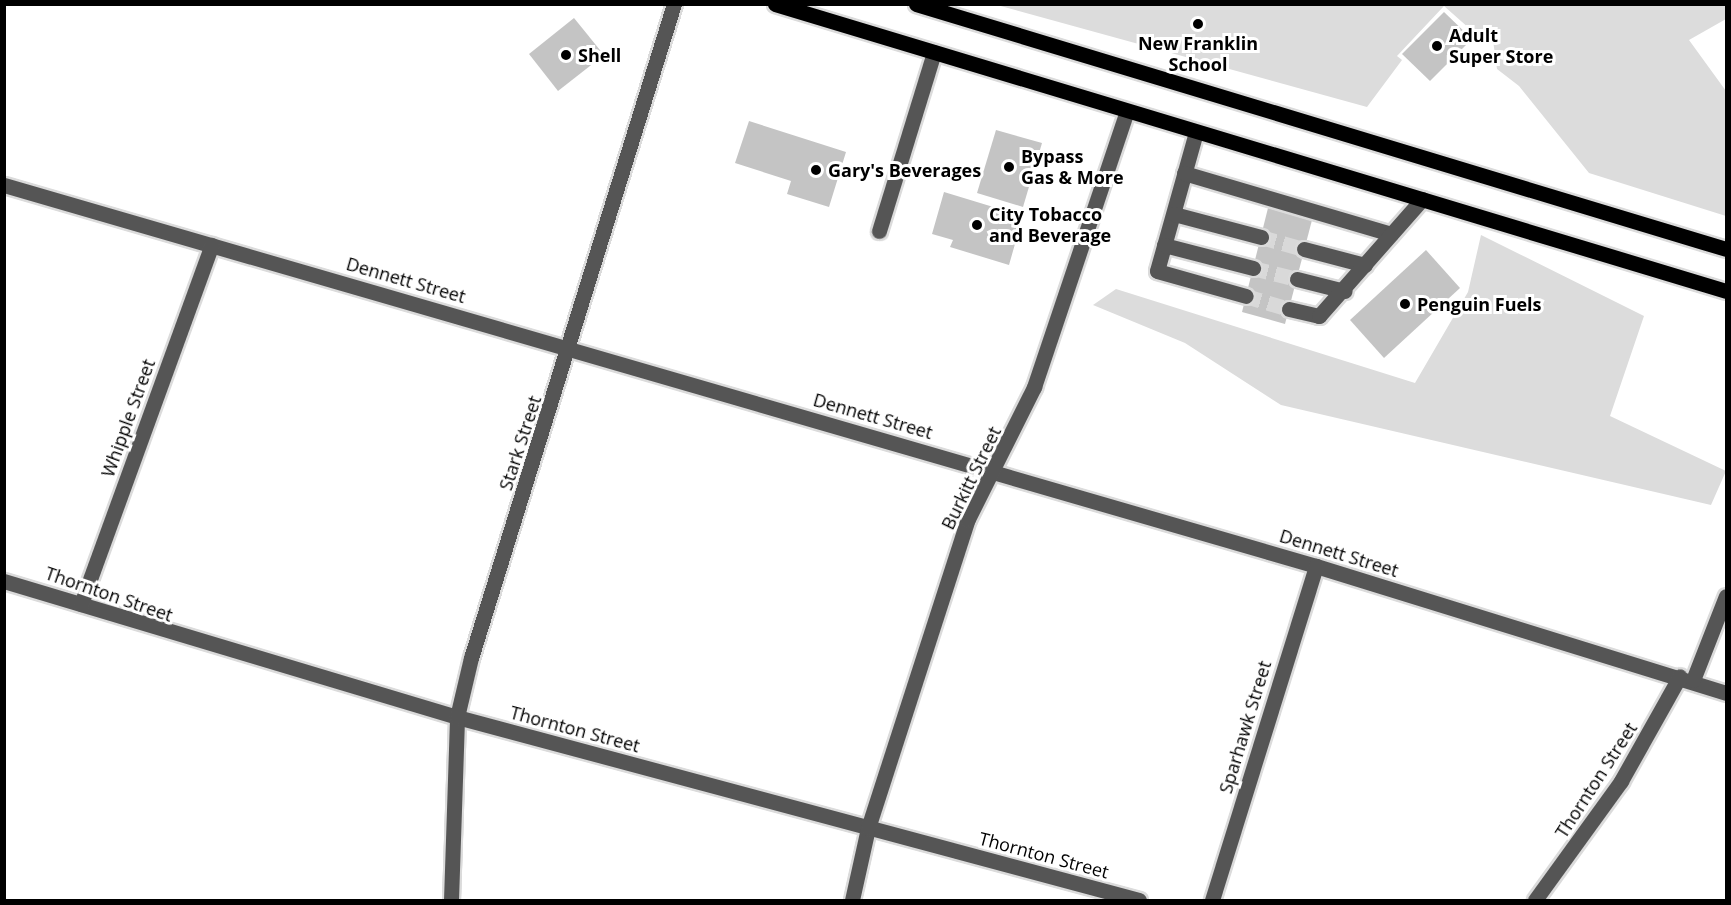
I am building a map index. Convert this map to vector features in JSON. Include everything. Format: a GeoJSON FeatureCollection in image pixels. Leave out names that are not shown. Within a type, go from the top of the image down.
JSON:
{"type":"FeatureCollection","features":[{"type":"Feature","properties":{"kind":"main road"},"geometry":{"type":"LineString","coordinates":[[775,4],[1726,291]]}},
{"type":"Feature","properties":{"kind":"main road"},"geometry":{"type":"LineString","coordinates":[[916,4],[1726,249]]}},
{"type":"Feature","properties":{"kind":"street","name":"Stark Street"},"geometry":{"type":"LineString","coordinates":[[450,900],[458,717],[484,614],[572,347],[674,4]]}},
{"type":"Feature","properties":{"kind":"street"},"geometry":{"type":"LineString","coordinates":[[879,231],[934,52]]}},
{"type":"Feature","properties":{"kind":"street","name":"Burkitt Street"},"geometry":{"type":"LineString","coordinates":[[852,900],[868,828],[968,519],[994,473],[1074,280],[1127,111]]}},
{"type":"Feature","properties":{"kind":"street"},"geometry":{"type":"LineString","coordinates":[[1196,132],[1157,271],[1246,297]]}},
{"type":"Feature","properties":{"kind":"street"},"geometry":{"type":"LineString","coordinates":[[1184,173],[1391,234]]}},
{"type":"Feature","properties":{"kind":"street","name":"Dennett Street"},"geometry":{"type":"LineString","coordinates":[[4,185],[572,347],[1316,566],[1686,678],[1726,693]]}},
{"type":"Feature","properties":{"kind":"street"},"geometry":{"type":"LineString","coordinates":[[1289,309],[1319,316],[1344,291],[1422,199]]}},
{"type":"Feature","properties":{"kind":"street"},"geometry":{"type":"LineString","coordinates":[[1174,214],[1261,237]]}},
{"type":"Feature","properties":{"kind":"street","name":"Whipple Street"},"geometry":{"type":"LineString","coordinates":[[81,604],[212,245]]}},
{"type":"Feature","properties":{"kind":"street"},"geometry":{"type":"LineString","coordinates":[[1164,245],[1253,268]]}},
{"type":"Feature","properties":{"kind":"street"},"geometry":{"type":"LineString","coordinates":[[1304,249],[1365,265]]}},
{"type":"Feature","properties":{"kind":"street"},"geometry":{"type":"LineString","coordinates":[[1297,279],[1344,291]]}},
{"type":"Feature","properties":{"kind":"street","name":"Sparhawk Street"},"geometry":{"type":"LineString","coordinates":[[1212,900],[1316,566]]}},
{"type":"Feature","properties":{"kind":"street","name":"Thornton Street"},"geometry":{"type":"LineString","coordinates":[[4,581],[458,717],[1139,900]]}},
{"type":"Feature","properties":{"kind":"street","name":"Thornton Street"},"geometry":{"type":"LineString","coordinates":[[1535,900],[1621,781],[1686,678],[1726,596]]}},
{"type":"Feature","properties":{"kind":"shaded area"},"geometry":{"type":"Polygon","coordinates":[[[997,5],[1726,5],[1726,19],[1689,40],[1726,91],[1726,216],[1589,173],[1519,86],[1497,69],[1491,26],[1479,37],[1444,6],[1397,56],[1402,60],[1367,107],[997,5]]]}},
{"type":"Feature","properties":{"kind":"shaded area"},"geometry":{"type":"Polygon","coordinates":[[[1481,235],[1644,316],[1610,416],[1726,471],[1711,505],[1281,405],[1185,343],[1093,305],[1116,289],[1415,383],[1468,292],[1481,235]]]}},
{"type":"Feature","properties":{"kind":"building","name":"Adult Super Store"},"geometry":{"type":"Polygon","coordinates":[[[1444,12],[1472,39],[1430,81],[1402,54],[1444,12]]]}},
{"type":"Feature","properties":{"kind":"building","name":"Shell"},"geometry":{"type":"Polygon","coordinates":[[[574,18],[604,55],[558,91],[529,54],[574,18]]]}},
{"type":"Feature","properties":{"kind":"building"},"geometry":{"type":"Polygon","coordinates":[[[749,121],[846,152],[829,207],[787,194],[791,181],[735,163],[749,121]]]}},
{"type":"Feature","properties":{"kind":"building"},"geometry":{"type":"Polygon","coordinates":[[[996,130],[1042,143],[1023,207],[977,193],[996,130]]]}},
{"type":"Feature","properties":{"kind":"building","name":"City Tobacco and Beverage"},"geometry":{"type":"Polygon","coordinates":[[[944,192],[1023,216],[1009,265],[950,247],[953,240],[932,234],[944,192]]]}},
{"type":"Feature","properties":{"kind":"building"},"geometry":{"type":"Polygon","coordinates":[[[1268,208],[1312,220],[1285,324],[1242,312],[1268,208]]]}},
{"type":"Feature","properties":{"kind":"building","name":"Penguin Fuels"},"geometry":{"type":"Polygon","coordinates":[[[1426,250],[1460,288],[1384,358],[1350,320],[1426,250]]]}},
{"type":"Feature","properties":{"kind":"tunnel"},"geometry":{"type":"LineString","coordinates":[[1261,237],[1304,249]]}},
{"type":"Feature","properties":{"kind":"tunnel"},"geometry":{"type":"LineString","coordinates":[[1253,268],[1297,279]]}},
{"type":"Feature","properties":{"kind":"tunnel"},"geometry":{"type":"LineString","coordinates":[[1246,296],[1289,309]]}},
{"type":"Feature","properties":{"kind":"place","name":"New Franklin School"},"geometry":{"type":"Point","coordinates":[1198,24]}},
{"type":"Feature","properties":{"kind":"place","name":"Adult Super Store"},"geometry":{"type":"Point","coordinates":[1437,46]}},
{"type":"Feature","properties":{"kind":"place","name":"Shell"},"geometry":{"type":"Point","coordinates":[566,55]}},
{"type":"Feature","properties":{"kind":"place","name":"Bypass Gas & More"},"geometry":{"type":"Point","coordinates":[1009,167]}},
{"type":"Feature","properties":{"kind":"place","name":"Gary's Beverages"},"geometry":{"type":"Point","coordinates":[816,170]}},
{"type":"Feature","properties":{"kind":"place","name":"City Tobacco and Beverage"},"geometry":{"type":"Point","coordinates":[977,225]}},
{"type":"Feature","properties":{"kind":"place","name":"Penguin Fuels"},"geometry":{"type":"Point","coordinates":[1405,304]}}]}
